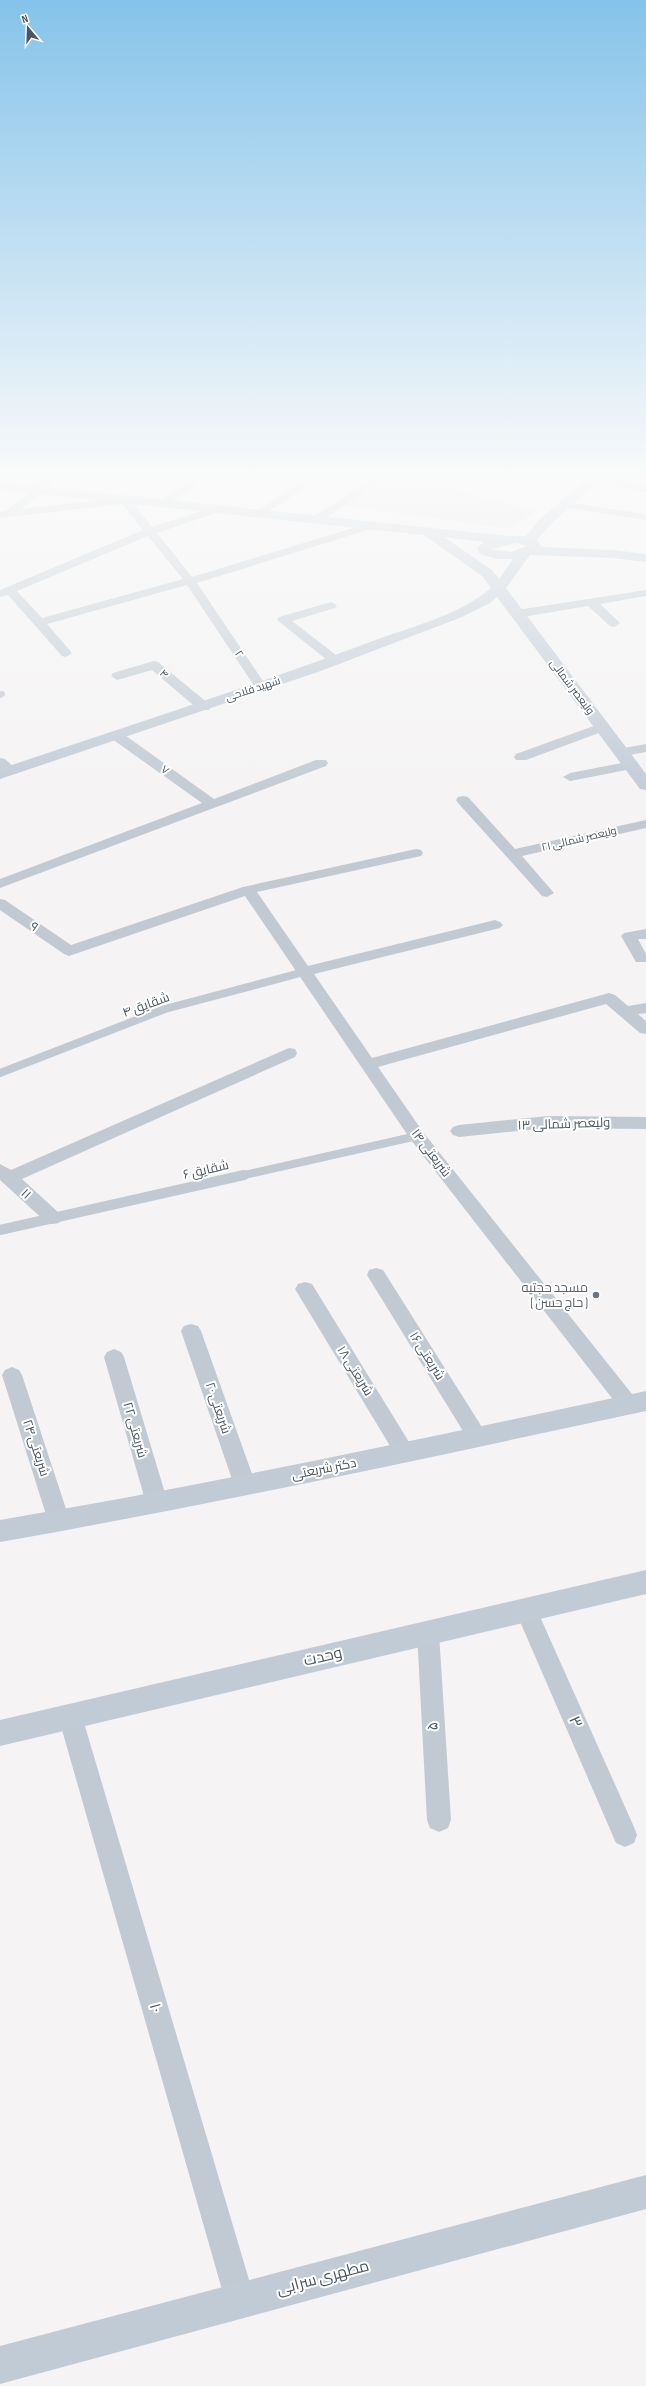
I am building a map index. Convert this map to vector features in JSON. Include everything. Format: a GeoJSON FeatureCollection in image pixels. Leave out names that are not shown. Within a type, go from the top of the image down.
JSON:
{"type":"FeatureCollection","features":[{"type":"Feature","properties":{"kind":"street"},"geometry":{"type":"LineString","coordinates":[[25,583],[5,592],[38,623],[66,653]]}},
{"type":"Feature","properties":{"kind":"street"},"geometry":{"type":"LineString","coordinates":[[38,623],[182,583]]}},
{"type":"Feature","properties":{"kind":"street","name":"۲"},"geometry":{"type":"LineString","coordinates":[[192,583],[261,687]]}},
{"type":"Feature","properties":{"kind":"street","name":"ولیعصر شمالی"},"geometry":{"type":"LineString","coordinates":[[495,583],[602,727],[623,752],[646,785]]}},
{"type":"Feature","properties":{"kind":"street"},"geometry":{"type":"LineString","coordinates":[[499,583],[499,588]]}},
{"type":"Feature","properties":{"kind":"street","name":"شهید فلاحی"},"geometry":{"type":"LineString","coordinates":[[4,769],[117,736],[336,661],[457,614],[485,600],[502,583]]}},
{"type":"Feature","properties":{"kind":"street"},"geometry":{"type":"LineString","coordinates":[[517,614],[646,593]]}},
{"type":"Feature","properties":{"kind":"street"},"geometry":{"type":"LineString","coordinates":[[591,602],[614,623]]}},
{"type":"Feature","properties":{"kind":"street"},"geometry":{"type":"LineString","coordinates":[[331,606],[283,620],[336,661]]}},
{"type":"Feature","properties":{"kind":"street","name":"۴"},"geometry":{"type":"LineString","coordinates":[[117,676],[154,665],[204,707]]}},
{"type":"Feature","properties":{"kind":"street"},"geometry":{"type":"LineString","coordinates":[[521,757],[602,727]]}},
{"type":"Feature","properties":{"kind":"street","name":"۷"},"geometry":{"type":"LineString","coordinates":[[117,736],[212,804]]}},
{"type":"Feature","properties":{"kind":"street"},"geometry":{"type":"LineString","coordinates":[[623,752],[646,748]]}},
{"type":"Feature","properties":{"kind":"street"},"geometry":{"type":"LineString","coordinates":[[0,884],[321,763]]}},
{"type":"Feature","properties":{"kind":"street"},"geometry":{"type":"LineString","coordinates":[[570,777],[632,765]]}},
{"type":"Feature","properties":{"kind":"street"},"geometry":{"type":"LineString","coordinates":[[463,800],[547,893]]}},
{"type":"Feature","properties":{"kind":"street","name":"ولیعصر شمالی ۲۱"},"geometry":{"type":"LineString","coordinates":[[512,854],[646,824]]}},
{"type":"Feature","properties":{"kind":"street"},"geometry":{"type":"LineString","coordinates":[[248,890],[416,853]]}},
{"type":"Feature","properties":{"kind":"street","name":"۹"},"geometry":{"type":"LineString","coordinates":[[0,902],[69,951],[248,890]]}},
{"type":"Feature","properties":{"kind":"street","name":"شریعتی ۱۴"},"geometry":{"type":"LineString","coordinates":[[248,890],[417,1136],[637,1403]]}},
{"type":"Feature","properties":{"kind":"street"},"geometry":{"type":"LineString","coordinates":[[304,972],[495,925]]}},
{"type":"Feature","properties":{"kind":"street"},"geometry":{"type":"LineString","coordinates":[[641,959],[629,936],[646,934]]}},
{"type":"Feature","properties":{"kind":"street"},"geometry":{"type":"LineString","coordinates":[[368,1064],[609,998],[646,1029]]}},
{"type":"Feature","properties":{"kind":"street"},"geometry":{"type":"LineString","coordinates":[[624,1011],[646,1008]]}},
{"type":"Feature","properties":{"kind":"street"},"geometry":{"type":"LineString","coordinates":[[5,1174],[289,1053]]}},
{"type":"Feature","properties":{"kind":"street","name":"ولیعصر شمالی ۱۳"},"geometry":{"type":"LineString","coordinates":[[459,1131],[548,1122],[646,1122]]}},
{"type":"Feature","properties":{"kind":"street","name":"۱۱"},"geometry":{"type":"LineString","coordinates":[[5,1174],[53,1218]]}},
{"type":"Feature","properties":{"kind":"street","name":"شریعتی ۱۶"},"geometry":{"type":"LineString","coordinates":[[376,1276],[478,1438]]}},
{"type":"Feature","properties":{"kind":"street","name":"شریعتی ۱۸"},"geometry":{"type":"LineString","coordinates":[[305,1289],[405,1453]]}},
{"type":"Feature","properties":{"kind":"street","name":"شریعتی ۲۰"},"geometry":{"type":"LineString","coordinates":[[192,1331],[245,1485]]}},
{"type":"Feature","properties":{"kind":"street","name":"شریعتی ۲۲"},"geometry":{"type":"LineString","coordinates":[[114,1357],[156,1503]]}},
{"type":"Feature","properties":{"kind":"street","name":"شریعتی ۲۴"},"geometry":{"type":"LineString","coordinates":[[12,1375],[59,1521]]}},
{"type":"Feature","properties":{"kind":"street","name":"دکتر شریعتی"},"geometry":{"type":"LineString","coordinates":[[0,1531],[156,1503],[405,1453],[637,1403]]}},
{"type":"Feature","properties":{"kind":"street","name":"وحدت"},"geometry":{"type":"LineString","coordinates":[[0,1732],[646,1582]]}},
{"type":"Feature","properties":{"kind":"street","name":"۳"},"geometry":{"type":"LineString","coordinates":[[526,1610],[625,1835]]}},
{"type":"Feature","properties":{"kind":"street","name":"۵"},"geometry":{"type":"LineString","coordinates":[[428,1633],[439,1820]]}},
{"type":"Feature","properties":{"kind":"street","name":"۱۰"},"geometry":{"type":"LineString","coordinates":[[70,1716],[240,2300]]}},
{"type":"Feature","properties":{"kind":"street","name":"مطهری سرابی"},"geometry":{"type":"LineString","coordinates":[[0,2365],[646,2192]]}},
{"type":"Feature","properties":{"kind":"lane","name":"شقایق ۴"},"geometry":{"type":"LineString","coordinates":[[0,1073],[165,1009],[304,972]]}},
{"type":"Feature","properties":{"kind":"lane","name":"شقایق ۶"},"geometry":{"type":"LineString","coordinates":[[0,1230],[417,1136]]}},
{"type":"Feature","properties":{"kind":"place","name":"مسجد حجتیه ( حاج حسن )"},"geometry":{"type":"Point","coordinates":[596,1295]}}]}
